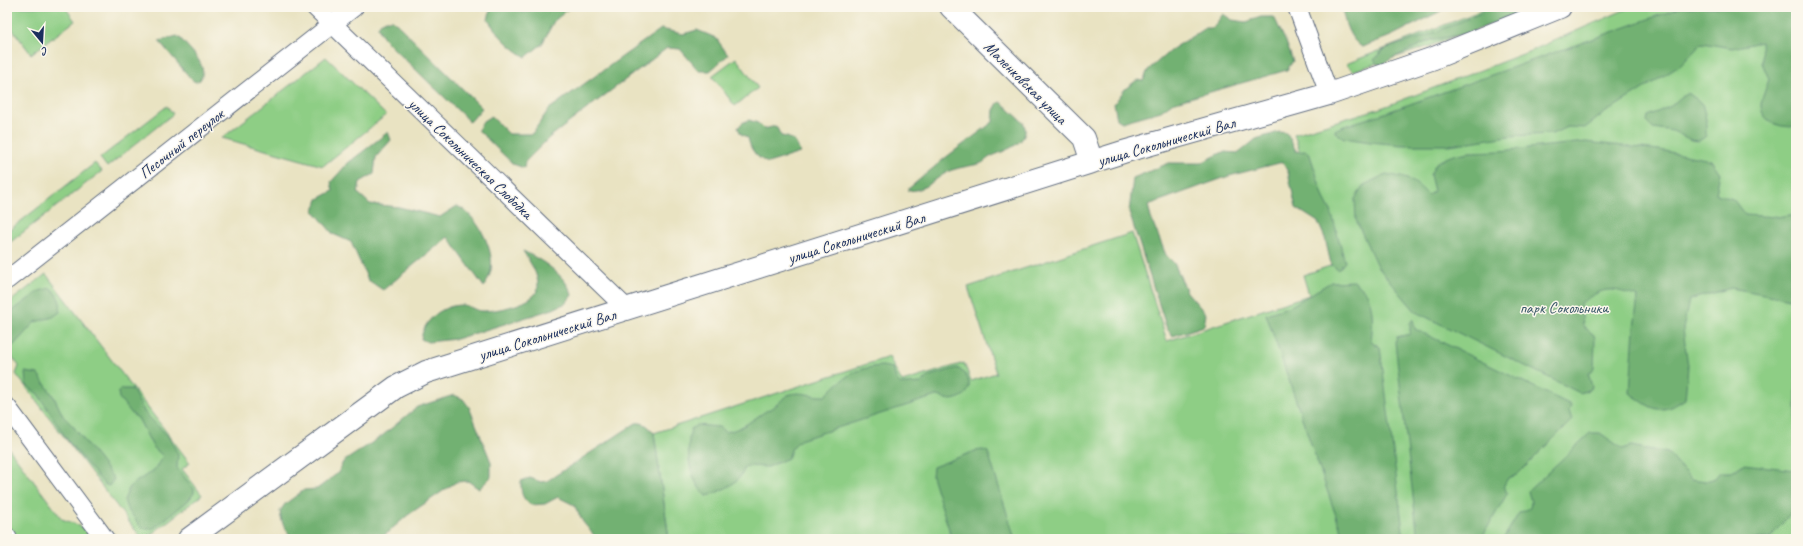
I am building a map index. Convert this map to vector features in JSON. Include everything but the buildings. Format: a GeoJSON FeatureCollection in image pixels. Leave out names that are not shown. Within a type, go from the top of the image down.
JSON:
{"type":"FeatureCollection","features":[{"type":"Feature","properties":{"kind":"main road","name":"Маленковская улица"},"geometry":{"type":"LineString","coordinates":[[951,7],[1084,138],[1092,162]]}},
{"type":"Feature","properties":{"kind":"main road","name":"улица Сокольнический Вал"},"geometry":{"type":"LineString","coordinates":[[189,539],[372,404],[410,379],[426,372],[1092,162],[1329,94],[1434,58],[1560,7]]}},
{"type":"Feature","properties":{"kind":"street","name":"улица Сокольническая Слободка"},"geometry":{"type":"LineString","coordinates":[[315,7],[627,309]]}},
{"type":"Feature","properties":{"kind":"street","name":"Песочный переулок"},"geometry":{"type":"LineString","coordinates":[[7,280],[354,7]]}},
{"type":"Feature","properties":{"kind":"street"},"geometry":{"type":"LineString","coordinates":[[1297,7],[1329,94]]}},
{"type":"Feature","properties":{"kind":"street"},"geometry":{"type":"LineString","coordinates":[[7,407],[104,539]]}},
{"type":"Feature","properties":{"kind":"green space"},"geometry":{"type":"Polygon","coordinates":[[[7,7],[65,7],[75,21],[31,54],[7,22],[7,7]]]}},
{"type":"Feature","properties":{"kind":"green space"},"geometry":{"type":"Polygon","coordinates":[[[491,7],[511,7],[525,12],[533,9],[533,7],[571,7],[554,21],[542,44],[526,57],[505,41],[488,20],[491,7]]]}},
{"type":"Feature","properties":{"kind":"green space"},"geometry":{"type":"Polygon","coordinates":[[[1342,7],[1449,7],[1391,36],[1362,47],[1357,44],[1350,35],[1342,7]]]}},
{"type":"Feature","properties":{"kind":"green space"},"geometry":{"type":"Polygon","coordinates":[[[1490,7],[1531,7],[1430,46],[1353,71],[1346,64],[1490,7]]]}},
{"type":"Feature","properties":{"kind":"green space"},"geometry":{"type":"Polygon","coordinates":[[[1495,7],[1538,7],[1466,34],[1431,40],[1391,59],[1384,64],[1378,65],[1374,60],[1387,48],[1428,35],[1495,7]]]}},
{"type":"Feature","properties":{"kind":"green space","name":"парк Сокольники"},"geometry":{"type":"Polygon","coordinates":[[[1631,7],[1796,7],[1796,539],[669,539],[654,433],[889,357],[902,382],[964,363],[971,381],[996,373],[968,287],[1132,233],[1167,341],[1309,295],[1303,275],[1336,264],[1294,134],[1381,108],[1528,52],[1631,7]]]}},
{"type":"Feature","properties":{"kind":"green space"},"geometry":{"type":"Polygon","coordinates":[[[1682,7],[1796,7],[1796,126],[1790,127],[1773,123],[1764,115],[1761,104],[1769,79],[1762,63],[1761,42],[1732,48],[1702,43],[1681,65],[1603,114],[1585,128],[1567,127],[1552,134],[1509,136],[1450,145],[1402,145],[1370,142],[1344,138],[1335,132],[1335,130],[1341,127],[1382,114],[1682,7]]]}},
{"type":"Feature","properties":{"kind":"green space"},"geometry":{"type":"Polygon","coordinates":[[[1223,14],[1232,20],[1246,22],[1261,17],[1274,17],[1293,61],[1287,70],[1172,103],[1161,111],[1122,122],[1117,119],[1114,104],[1125,89],[1137,80],[1143,81],[1148,70],[1171,50],[1205,28],[1213,28],[1223,14]]]}},
{"type":"Feature","properties":{"kind":"green space"},"geometry":{"type":"Polygon","coordinates":[[[386,20],[393,20],[482,108],[470,122],[388,43],[378,27],[380,23],[386,20]]]}},
{"type":"Feature","properties":{"kind":"green space"},"geometry":{"type":"Polygon","coordinates":[[[661,29],[683,34],[697,30],[716,38],[728,55],[710,71],[699,71],[680,49],[667,48],[550,137],[525,162],[524,168],[513,164],[478,130],[483,121],[491,116],[509,134],[532,134],[549,109],[661,29]]]}},
{"type":"Feature","properties":{"kind":"green space"},"geometry":{"type":"Polygon","coordinates":[[[177,36],[193,52],[200,63],[202,75],[200,80],[196,82],[192,80],[159,41],[177,36]]]}},
{"type":"Feature","properties":{"kind":"green space"},"geometry":{"type":"Polygon","coordinates":[[[326,57],[386,115],[323,166],[222,138],[326,57]]]}},
{"type":"Feature","properties":{"kind":"green space"},"geometry":{"type":"Polygon","coordinates":[[[736,58],[758,88],[735,106],[712,76],[736,58]]]}},
{"type":"Feature","properties":{"kind":"green space"},"geometry":{"type":"Polygon","coordinates":[[[1688,93],[1702,103],[1706,119],[1706,136],[1699,141],[1691,140],[1673,131],[1653,128],[1647,122],[1648,116],[1671,106],[1688,93]]]}},
{"type":"Feature","properties":{"kind":"green space"},"geometry":{"type":"Polygon","coordinates":[[[1001,102],[1023,122],[1025,129],[1021,140],[1011,148],[990,157],[981,163],[952,170],[925,187],[907,190],[945,158],[993,122],[994,110],[998,103],[1001,102]]]}},
{"type":"Feature","properties":{"kind":"green space"},"geometry":{"type":"Polygon","coordinates":[[[167,106],[173,114],[107,167],[100,158],[167,106]]]}},
{"type":"Feature","properties":{"kind":"green space"},"geometry":{"type":"Polygon","coordinates":[[[749,120],[758,123],[764,129],[776,126],[781,136],[791,139],[796,143],[800,153],[768,163],[764,161],[757,156],[751,147],[748,138],[741,134],[738,128],[742,123],[749,120]]]}},
{"type":"Feature","properties":{"kind":"green space"},"geometry":{"type":"Polygon","coordinates":[[[388,132],[391,140],[376,157],[374,174],[360,182],[358,193],[370,204],[399,207],[440,217],[457,206],[464,210],[471,216],[483,233],[490,252],[491,270],[484,287],[448,237],[383,290],[368,280],[351,242],[333,234],[314,211],[318,199],[333,191],[331,182],[348,163],[388,132]]]}},
{"type":"Feature","properties":{"kind":"green space"},"geometry":{"type":"Polygon","coordinates":[[[1279,132],[1287,133],[1296,151],[1305,151],[1310,155],[1324,198],[1331,211],[1345,262],[1338,270],[1331,264],[1325,238],[1318,222],[1296,208],[1288,172],[1283,162],[1229,176],[1148,205],[1151,218],[1166,255],[1174,263],[1187,292],[1206,314],[1204,326],[1173,336],[1167,329],[1129,212],[1133,178],[1169,163],[1201,163],[1223,152],[1239,153],[1256,139],[1279,132]]]}},
{"type":"Feature","properties":{"kind":"green space"},"geometry":{"type":"Polygon","coordinates":[[[1586,142],[1659,150],[1711,160],[1720,173],[1716,194],[1733,199],[1745,215],[1777,217],[1796,214],[1796,300],[1731,288],[1689,300],[1683,329],[1688,366],[1685,399],[1669,408],[1657,409],[1651,407],[1630,393],[1634,328],[1638,297],[1615,290],[1609,290],[1597,293],[1581,303],[1583,326],[1594,335],[1595,339],[1594,368],[1592,372],[1588,373],[1592,386],[1591,389],[1580,393],[1416,312],[1377,266],[1356,220],[1355,199],[1364,185],[1386,174],[1414,182],[1428,195],[1434,191],[1430,175],[1437,162],[1453,155],[1469,152],[1500,151],[1586,142]]]}},
{"type":"Feature","properties":{"kind":"green space"},"geometry":{"type":"Polygon","coordinates":[[[95,163],[102,171],[8,244],[7,232],[95,163]]]}},
{"type":"Feature","properties":{"kind":"green space"},"geometry":{"type":"Polygon","coordinates":[[[523,251],[552,269],[564,281],[572,295],[566,303],[553,309],[456,339],[428,342],[421,339],[430,319],[441,310],[462,305],[479,311],[488,311],[506,308],[531,298],[536,293],[538,282],[533,268],[523,251]]]}},
{"type":"Feature","properties":{"kind":"green space"},"geometry":{"type":"Polygon","coordinates":[[[46,274],[190,463],[182,469],[202,495],[145,539],[142,539],[16,374],[19,366],[10,354],[7,354],[7,304],[46,274]]]}},
{"type":"Feature","properties":{"kind":"green space"},"geometry":{"type":"Polygon","coordinates":[[[1354,281],[1366,292],[1369,299],[1372,317],[1371,341],[1380,347],[1404,539],[1344,539],[1266,314],[1291,306],[1331,282],[1354,281]]]}},
{"type":"Feature","properties":{"kind":"green space"},"geometry":{"type":"Polygon","coordinates":[[[51,288],[59,299],[60,312],[53,317],[35,322],[13,346],[7,345],[7,315],[39,291],[51,288]]]}},
{"type":"Feature","properties":{"kind":"green space"},"geometry":{"type":"Polygon","coordinates":[[[1413,319],[1415,329],[1571,405],[1569,411],[1572,420],[1517,475],[1508,478],[1504,485],[1507,494],[1481,539],[1418,539],[1395,342],[1397,337],[1410,334],[1410,323],[1413,319]]]}},
{"type":"Feature","properties":{"kind":"green space"},"geometry":{"type":"Polygon","coordinates":[[[882,366],[893,368],[896,379],[901,384],[921,383],[929,376],[957,368],[966,376],[969,389],[962,397],[953,400],[936,396],[800,440],[792,448],[788,458],[768,467],[745,467],[740,478],[727,488],[706,496],[700,489],[692,474],[690,465],[688,446],[691,429],[697,425],[719,427],[725,432],[735,430],[744,426],[788,395],[802,393],[815,396],[825,396],[844,379],[857,371],[882,366]]]}},
{"type":"Feature","properties":{"kind":"green space"},"geometry":{"type":"Polygon","coordinates":[[[25,372],[38,374],[54,397],[63,416],[73,426],[114,479],[109,486],[104,484],[68,441],[38,394],[26,385],[25,372]]]}},
{"type":"Feature","properties":{"kind":"green space"},"geometry":{"type":"Polygon","coordinates":[[[122,389],[132,389],[145,413],[168,436],[178,454],[177,468],[194,489],[194,493],[188,501],[154,528],[142,528],[127,509],[124,500],[130,486],[154,470],[163,456],[153,447],[138,418],[133,415],[119,398],[118,392],[122,389]]]}},
{"type":"Feature","properties":{"kind":"green space"},"geometry":{"type":"Polygon","coordinates":[[[454,395],[463,399],[469,407],[491,462],[491,477],[479,489],[468,481],[456,482],[408,515],[380,539],[293,539],[284,527],[281,518],[280,511],[285,504],[304,490],[317,489],[338,473],[343,462],[382,436],[417,407],[454,395]]]}},
{"type":"Feature","properties":{"kind":"green space"},"geometry":{"type":"Polygon","coordinates":[[[636,423],[644,424],[654,433],[669,539],[597,539],[583,522],[574,505],[558,497],[545,504],[531,505],[523,497],[521,481],[530,478],[541,482],[547,481],[636,423]]]}},
{"type":"Feature","properties":{"kind":"green space"},"geometry":{"type":"Polygon","coordinates":[[[1590,433],[1600,433],[1623,449],[1631,446],[1668,453],[1691,479],[1706,481],[1715,478],[1720,472],[1731,472],[1743,464],[1796,470],[1796,509],[1769,539],[1503,539],[1519,513],[1530,508],[1531,502],[1528,491],[1590,433]]]}},
{"type":"Feature","properties":{"kind":"green space"},"geometry":{"type":"Polygon","coordinates":[[[7,446],[62,519],[83,527],[93,539],[7,539],[7,446]]]}},
{"type":"Feature","properties":{"kind":"green space"},"geometry":{"type":"Polygon","coordinates":[[[983,450],[988,452],[1015,539],[952,539],[932,476],[933,467],[975,451],[983,450]]]}}]}
